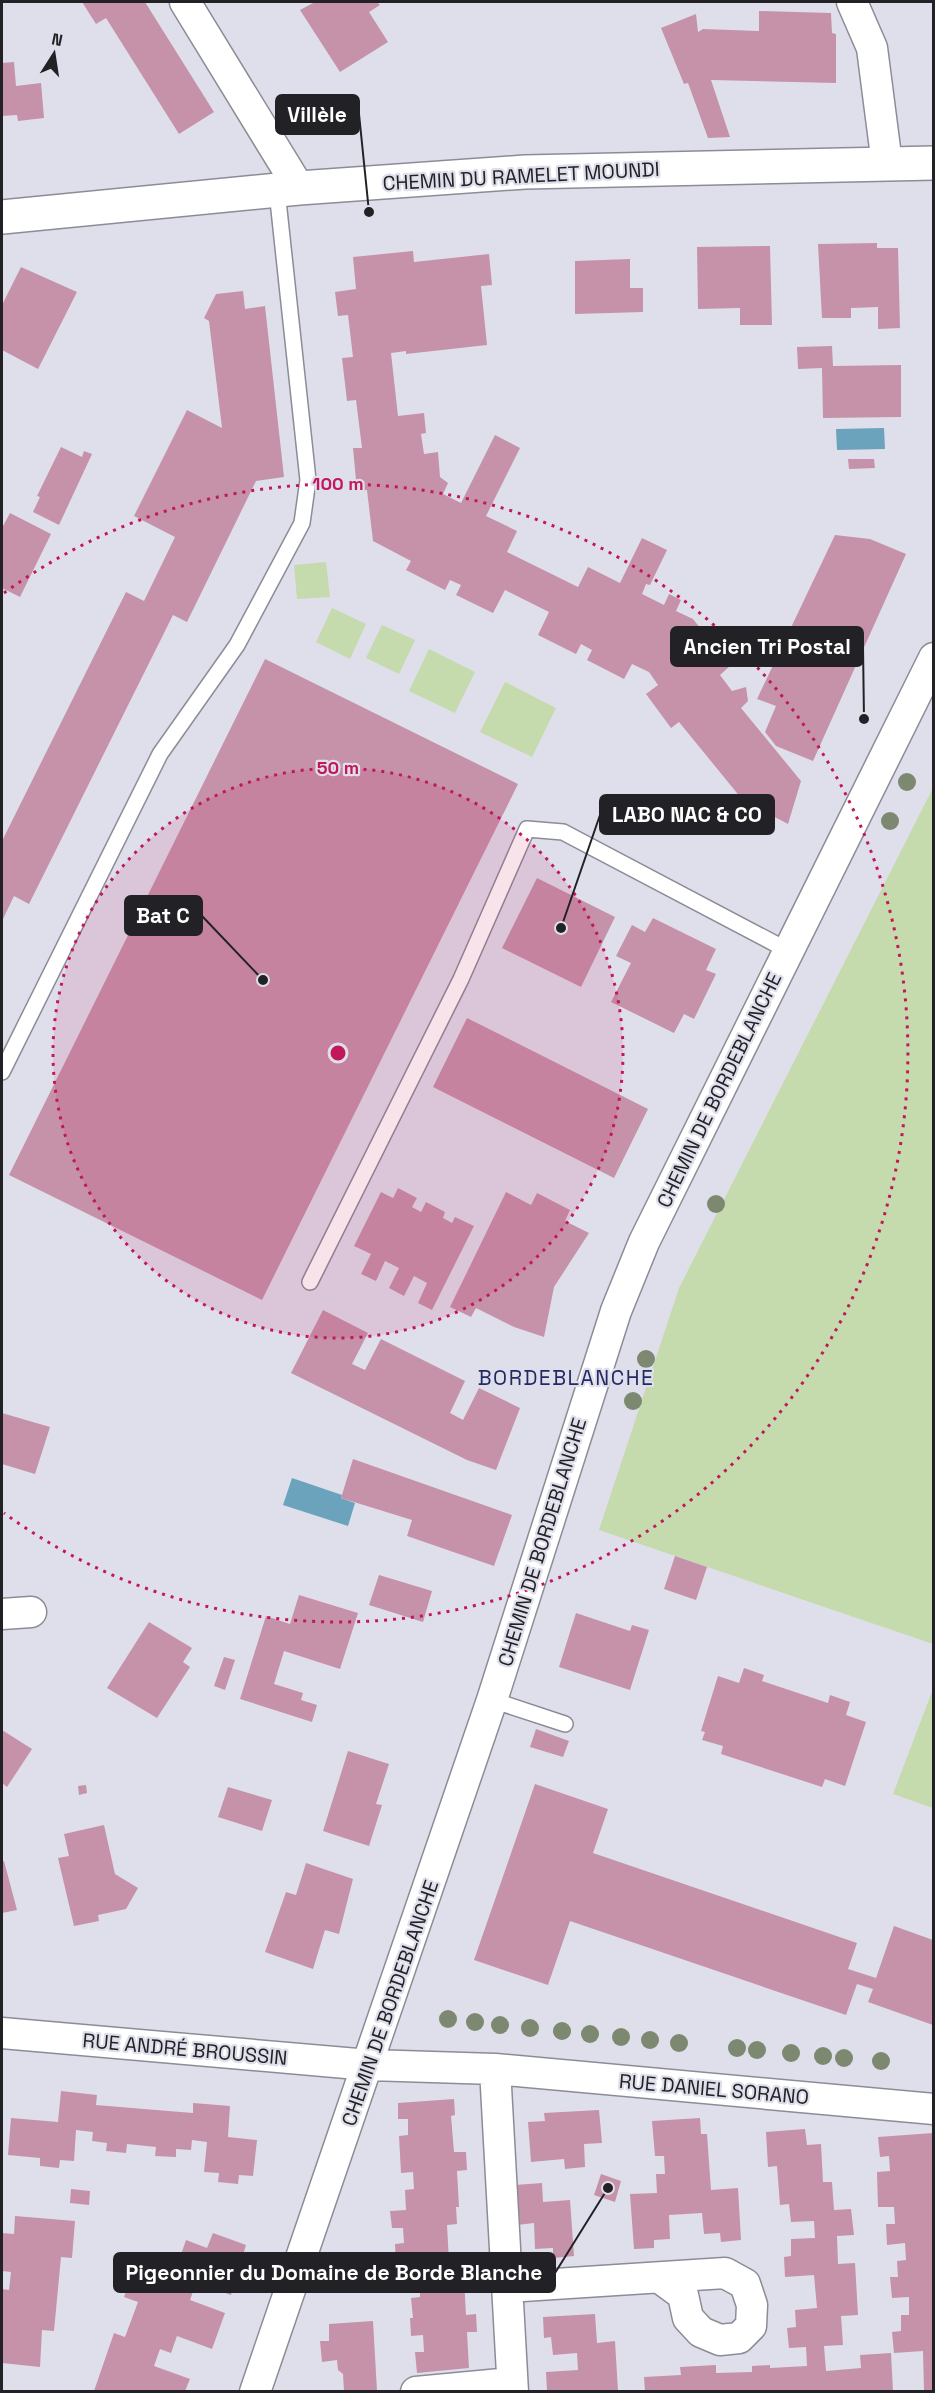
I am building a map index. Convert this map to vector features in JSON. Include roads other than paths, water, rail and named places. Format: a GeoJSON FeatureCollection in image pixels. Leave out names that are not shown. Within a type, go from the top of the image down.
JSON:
{"type":"FeatureCollection","features":[{"type":"Feature","properties":{"kind":"main road","name":"CHEMIN DU RAMELET MOUNDI"},"geometry":{"type":"LineString","coordinates":[[2,217],[288,189],[525,172],[933,163]]}},
{"type":"Feature","properties":{"kind":"street"},"geometry":{"type":"LineString","coordinates":[[185,2],[288,189]]}},
{"type":"Feature","properties":{"kind":"street"},"geometry":{"type":"LineString","coordinates":[[852,2],[872,48],[887,164]]}},
{"type":"Feature","properties":{"kind":"street","name":"CHEMIN DE BORDEBLANCHE"},"geometry":{"type":"LineString","coordinates":[[255,2391],[369,2065],[492,1700],[616,1311],[644,1242],[933,658]]}},
{"type":"Feature","properties":{"kind":"street"},"geometry":{"type":"LineString","coordinates":[[2,1614],[31,1612]]}},
{"type":"Feature","properties":{"kind":"street","name":"RUE ANDRÉ BROUSSIN"},"geometry":{"type":"LineString","coordinates":[[2,2033],[369,2065]]}},
{"type":"Feature","properties":{"kind":"street","name":"RUE DANIEL SORANO"},"geometry":{"type":"LineString","coordinates":[[369,2065],[495,2069],[933,2109]]}},
{"type":"Feature","properties":{"kind":"street"},"geometry":{"type":"LineString","coordinates":[[416,2391],[513,2387],[495,2069]]}},
{"type":"Feature","properties":{"kind":"street"},"geometry":{"type":"LineString","coordinates":[[507,2287],[660,2278]]}},
{"type":"Feature","properties":{"kind":"lane"},"geometry":{"type":"LineString","coordinates":[[2,1072],[160,754],[237,645],[302,522],[308,480],[288,189]]}},
{"type":"Feature","properties":{"kind":"lane"},"geometry":{"type":"LineString","coordinates":[[310,1282],[461,979],[527,829],[563,832],[787,950]]}},
{"type":"Feature","properties":{"kind":"lane"},"geometry":{"type":"LineString","coordinates":[[492,1700],[565,1724]]}},
{"type":"Feature","properties":{"kind":"water"},"geometry":{"type":"Polygon","coordinates":[[[884,428],[885,449],[837,450],[836,429],[884,428]]]}},
{"type":"Feature","properties":{"kind":"water"},"geometry":{"type":"Polygon","coordinates":[[[292,1478],[342,1495],[341,1498],[355,1503],[348,1526],[283,1505],[292,1478]]]}},
{"type":"Feature","properties":{"kind":"place","name":"Villèle"},"geometry":{"type":"Point","coordinates":[369,212]}},
{"type":"Feature","properties":{"kind":"place","name":"Ancien Tri Postal"},"geometry":{"type":"Point","coordinates":[864,719]}},
{"type":"Feature","properties":{"kind":"place","name":"LABO NAC & CO"},"geometry":{"type":"Point","coordinates":[561,928]}},
{"type":"Feature","properties":{"kind":"place","name":"Bat C"},"geometry":{"type":"Point","coordinates":[263,980]}},
{"type":"Feature","properties":{"kind":"place","name":"Pigeonnier du Domaine de Borde Blanche"},"geometry":{"type":"Point","coordinates":[608,2188]}},
{"type":"Feature","properties":{"kind":"district","name":"BORDEBLANCHE"},"geometry":{"type":"Point","coordinates":[566,1378]}}]}
